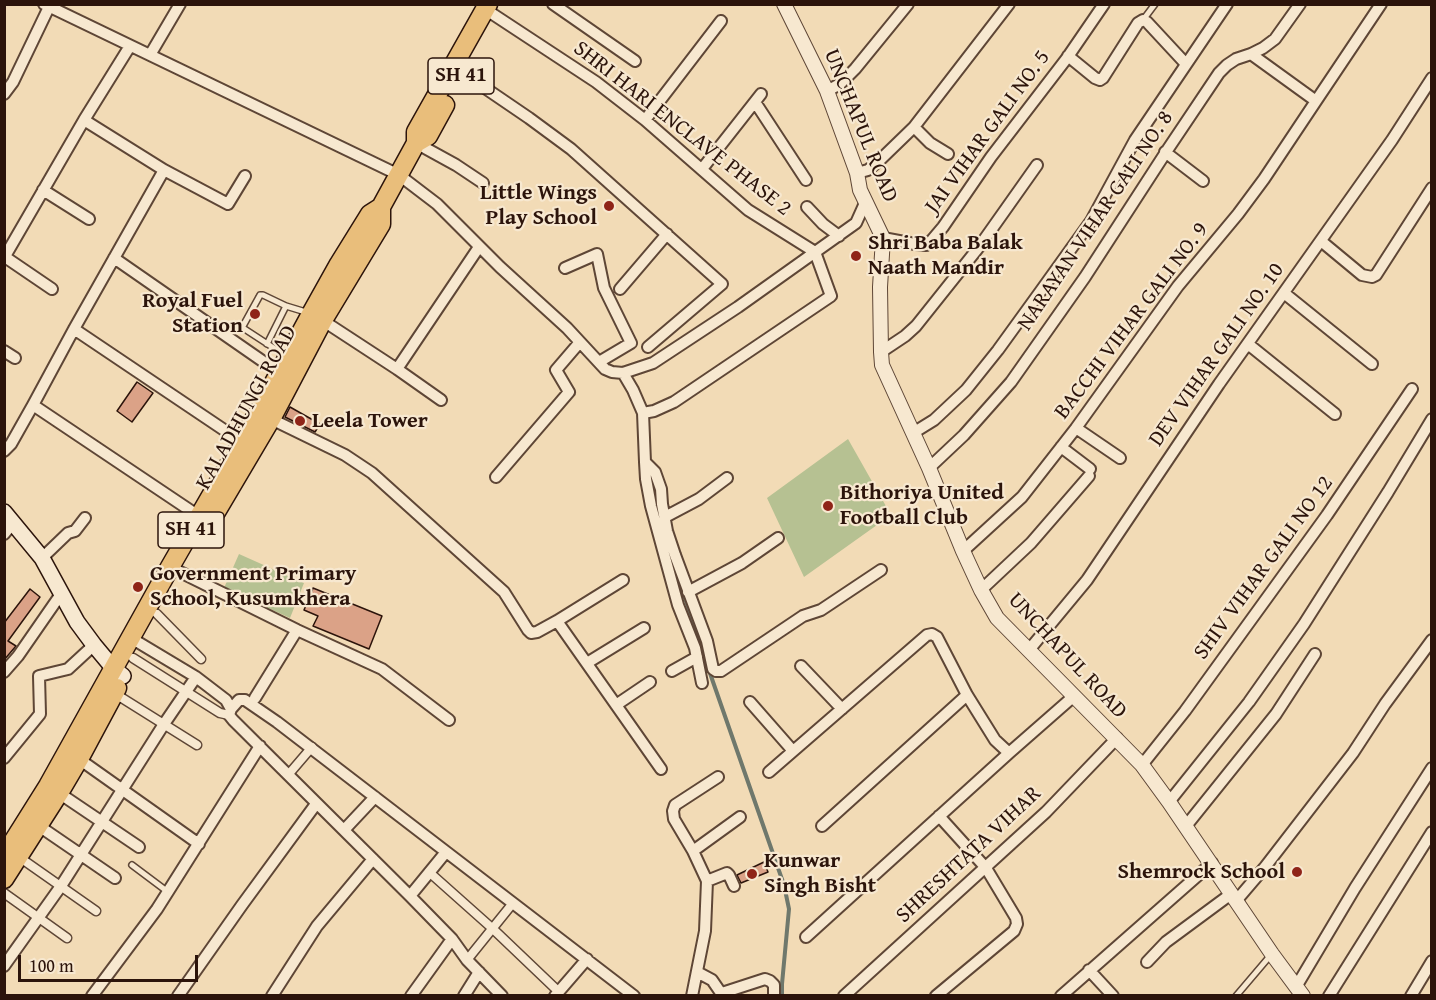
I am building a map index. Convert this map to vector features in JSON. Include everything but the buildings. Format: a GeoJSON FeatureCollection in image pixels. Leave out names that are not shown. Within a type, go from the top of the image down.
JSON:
{"type":"FeatureCollection","features":[{"type":"Feature","properties":{"kind":"main road","name":"KALADHUNGI ROAD"},"geometry":{"type":"LineString","coordinates":[[416,143],[428,136],[463,73],[493,8]]}},
{"type":"Feature","properties":{"kind":"main road","name":"KALADHUNGI ROAD"},"geometry":{"type":"LineString","coordinates":[[135,646],[175,570],[265,416],[370,214],[381,207],[399,175],[416,143],[416,132],[493,8]]}},
{"type":"Feature","properties":{"kind":"main road"},"geometry":{"type":"LineString","coordinates":[[7,523],[42,558],[76,622],[118,672]]}},
{"type":"Feature","properties":{"kind":"main road","name":"KALADHUNGI ROAD"},"geometry":{"type":"LineString","coordinates":[[4,879],[12,856],[48,786],[118,672],[157,614],[175,570]]}},
{"type":"Feature","properties":{"kind":"main road","name":"KALADHUNGI ROAD"},"geometry":{"type":"LineString","coordinates":[[12,856],[39,826],[79,759],[114,693],[118,672]]}},
{"type":"Feature","properties":{"kind":"street"},"geometry":{"type":"LineString","coordinates":[[150,55],[180,4]]}},
{"type":"Feature","properties":{"kind":"street"},"geometry":{"type":"LineString","coordinates":[[553,4],[635,61]]}},
{"type":"Feature","properties":{"kind":"street","name":"UNCHAPUL ROAD"},"geometry":{"type":"LineString","coordinates":[[783,4],[827,91],[857,173],[860,190],[883,238],[880,287],[882,365],[981,590],[997,618],[1142,765],[1300,991]]}},
{"type":"Feature","properties":{"kind":"street"},"geometry":{"type":"LineString","coordinates":[[827,91],[840,84],[855,69],[908,4]]}},
{"type":"Feature","properties":{"kind":"street"},"geometry":{"type":"LineString","coordinates":[[857,173],[868,170],[914,127],[1009,4]]}},
{"type":"Feature","properties":{"kind":"street","name":"JAI VIHAR GALI NO. 5"},"geometry":{"type":"LineString","coordinates":[[883,238],[926,245],[932,240],[944,227],[991,157],[1068,56],[1104,4]]}},
{"type":"Feature","properties":{"kind":"street"},"geometry":{"type":"LineString","coordinates":[[913,433],[934,420],[966,390],[998,350],[1091,220],[1135,140],[1227,4]]}},
{"type":"Feature","properties":{"kind":"street","name":"NARAYAN VIHAR GALI NO. 8"},"geometry":{"type":"LineString","coordinates":[[928,468],[964,435],[1011,382],[1085,277],[1219,73],[1236,59],[1263,48],[1275,39],[1300,4]]}},
{"type":"Feature","properties":{"kind":"street","name":"BACCHI VIHAR GALI NO. 9"},"geometry":{"type":"LineString","coordinates":[[963,551],[1022,497],[1076,428],[1178,286],[1264,179],[1381,4]]}},
{"type":"Feature","properties":{"kind":"street"},"geometry":{"type":"LineString","coordinates":[[4,94],[13,82],[46,6],[399,175],[437,204],[479,247],[567,328],[605,369],[612,372],[623,373],[653,363],[738,307],[856,223],[866,203]]}},
{"type":"Feature","properties":{"kind":"street","name":"SHRI HARI ENCLAVE PHASE 2"},"geometry":{"type":"LineString","coordinates":[[493,8],[645,120],[748,210],[815,252]]}},
{"type":"Feature","properties":{"kind":"street"},"geometry":{"type":"LineString","coordinates":[[1068,56],[1100,80],[1138,23],[1143,20],[1186,64]]}},
{"type":"Feature","properties":{"kind":"street"},"geometry":{"type":"LineString","coordinates":[[645,120],[721,21]]}},
{"type":"Feature","properties":{"kind":"street"},"geometry":{"type":"LineString","coordinates":[[52,289],[5,257],[84,120],[130,46]]}},
{"type":"Feature","properties":{"kind":"street"},"geometry":{"type":"LineString","coordinates":[[1251,54],[1316,101]]}},
{"type":"Feature","properties":{"kind":"street"},"geometry":{"type":"LineString","coordinates":[[463,73],[571,149],[722,284],[648,347]]}},
{"type":"Feature","properties":{"kind":"street","name":"DEV VIHAR GALI NO. 10"},"geometry":{"type":"LineString","coordinates":[[1029,650],[1087,580],[1146,490],[1392,140],[1431,78]]}},
{"type":"Feature","properties":{"kind":"street"},"geometry":{"type":"LineString","coordinates":[[702,169],[758,98],[806,180]]}},
{"type":"Feature","properties":{"kind":"street"},"geometry":{"type":"LineString","coordinates":[[84,120],[164,170],[228,204],[245,176]]}},
{"type":"Feature","properties":{"kind":"street"},"geometry":{"type":"LineString","coordinates":[[914,127],[930,143],[948,154]]}},
{"type":"Feature","properties":{"kind":"street"},"geometry":{"type":"LineString","coordinates":[[416,143],[483,183]]}},
{"type":"Feature","properties":{"kind":"street"},"geometry":{"type":"LineString","coordinates":[[1165,152],[1203,181]]}},
{"type":"Feature","properties":{"kind":"street"},"geometry":{"type":"LineString","coordinates":[[881,352],[916,326],[979,247],[1037,165]]}},
{"type":"Feature","properties":{"kind":"street"},"geometry":{"type":"LineString","coordinates":[[4,451],[33,405],[164,170]]}},
{"type":"Feature","properties":{"kind":"street"},"geometry":{"type":"LineString","coordinates":[[1321,241],[1362,275],[1372,277],[1376,275],[1431,188]]}},
{"type":"Feature","properties":{"kind":"street"},"geometry":{"type":"LineString","coordinates":[[43,190],[89,219]]}},
{"type":"Feature","properties":{"kind":"street"},"geometry":{"type":"LineString","coordinates":[[807,207],[823,224],[839,236]]}},
{"type":"Feature","properties":{"kind":"street"},"geometry":{"type":"LineString","coordinates":[[620,289],[667,234]]}},
{"type":"Feature","properties":{"kind":"street"},"geometry":{"type":"LineString","coordinates":[[397,369],[479,247]]}},
{"type":"Feature","properties":{"kind":"street"},"geometry":{"type":"LineString","coordinates":[[643,413],[674,402],[831,296],[815,252]]}},
{"type":"Feature","properties":{"kind":"street"},"geometry":{"type":"LineString","coordinates":[[565,268],[597,254],[604,288],[631,343],[599,362]]}},
{"type":"Feature","properties":{"kind":"street"},"geometry":{"type":"LineString","coordinates":[[114,258],[287,370]]}},
{"type":"Feature","properties":{"kind":"street"},"geometry":{"type":"LineString","coordinates":[[1284,293],[1372,364]]}},
{"type":"Feature","properties":{"kind":"street"},"geometry":{"type":"LineString","coordinates":[[317,317],[441,400]]}},
{"type":"Feature","properties":{"kind":"street"},"geometry":{"type":"LineString","coordinates":[[74,329],[248,446]]}},
{"type":"Feature","properties":{"kind":"street"},"geometry":{"type":"LineString","coordinates":[[496,477],[569,392],[556,370],[580,342]]}},
{"type":"Feature","properties":{"kind":"street"},"geometry":{"type":"LineString","coordinates":[[1248,344],[1335,414]]}},
{"type":"Feature","properties":{"kind":"street"},"geometry":{"type":"LineString","coordinates":[[4,351],[15,358]]}},
{"type":"Feature","properties":{"kind":"street"},"geometry":{"type":"LineString","coordinates":[[623,373],[643,413],[646,479],[651,506],[678,605],[697,657],[702,683]]}},
{"type":"Feature","properties":{"kind":"street","name":"SHIV VIHAR GALI NO 12"},"geometry":{"type":"LineString","coordinates":[[1142,765],[1185,711],[1327,515],[1412,389]]}},
{"type":"Feature","properties":{"kind":"street"},"geometry":{"type":"LineString","coordinates":[[33,405],[204,520]]}},
{"type":"Feature","properties":{"kind":"street"},"geometry":{"type":"LineString","coordinates":[[265,416],[345,455],[372,473],[504,592],[531,633],[558,621],[623,580]]}},
{"type":"Feature","properties":{"kind":"street"},"geometry":{"type":"LineString","coordinates":[[1169,802],[1249,702],[1304,624],[1388,492],[1431,419]]}},
{"type":"Feature","properties":{"kind":"street"},"geometry":{"type":"LineString","coordinates":[[1076,428],[1120,458]]}},
{"type":"Feature","properties":{"kind":"street"},"geometry":{"type":"LineString","coordinates":[[981,590],[1031,543],[1090,472],[1061,447]]}},
{"type":"Feature","properties":{"kind":"street"},"geometry":{"type":"LineString","coordinates":[[645,462],[655,472],[661,489],[665,517],[675,555],[707,641],[713,669],[716,671],[721,671],[803,616],[821,610],[881,570]]}},
{"type":"Feature","properties":{"kind":"street"},"geometry":{"type":"LineString","coordinates":[[665,517],[699,499],[727,478]]}},
{"type":"Feature","properties":{"kind":"street"},"geometry":{"type":"LineString","coordinates":[[42,558],[68,533],[75,531],[85,518]]}},
{"type":"Feature","properties":{"kind":"street"},"geometry":{"type":"LineString","coordinates":[[688,592],[742,563],[778,538]]}},
{"type":"Feature","properties":{"kind":"street"},"geometry":{"type":"LineString","coordinates":[[175,570],[382,669],[449,720]]}},
{"type":"Feature","properties":{"kind":"street"},"geometry":{"type":"LineString","coordinates":[[4,672],[62,594]]}},
{"type":"Feature","properties":{"kind":"street"},"geometry":{"type":"LineString","coordinates":[[157,614],[201,659]]}},
{"type":"Feature","properties":{"kind":"street"},"geometry":{"type":"LineString","coordinates":[[558,621],[661,769]]}},
{"type":"Feature","properties":{"kind":"street"},"geometry":{"type":"LineString","coordinates":[[587,663],[644,628]]}},
{"type":"Feature","properties":{"kind":"street"},"geometry":{"type":"LineString","coordinates":[[255,698],[297,630]]}},
{"type":"Feature","properties":{"kind":"street"},"geometry":{"type":"LineString","coordinates":[[769,772],[927,635],[932,634],[937,637],[967,695],[995,740],[1009,753]]}},
{"type":"Feature","properties":{"kind":"street"},"geometry":{"type":"LineString","coordinates":[[1147,962],[1166,942],[1233,897],[1265,867],[1353,753],[1431,640]]}},
{"type":"Feature","properties":{"kind":"street"},"geometry":{"type":"LineString","coordinates":[[4,758],[40,714],[39,676],[68,669],[94,645]]}},
{"type":"Feature","properties":{"kind":"street"},"geometry":{"type":"LineString","coordinates":[[135,646],[196,677],[222,696],[230,712],[260,746],[452,939],[467,960],[502,996]]}},
{"type":"Feature","properties":{"kind":"street"},"geometry":{"type":"LineString","coordinates":[[135,646],[186,692],[220,713],[230,712],[239,700],[245,700],[312,747],[634,996]]}},
{"type":"Feature","properties":{"kind":"street"},"geometry":{"type":"LineString","coordinates":[[1186,826],[1276,714],[1315,654]]}},
{"type":"Feature","properties":{"kind":"street"},"geometry":{"type":"LineString","coordinates":[[672,671],[697,657]]}},
{"type":"Feature","properties":{"kind":"street"},"geometry":{"type":"LineString","coordinates":[[801,666],[842,709]]}},
{"type":"Feature","properties":{"kind":"street"},"geometry":{"type":"LineString","coordinates":[[4,966],[61,886],[196,677]]}},
{"type":"Feature","properties":{"kind":"street"},"geometry":{"type":"LineString","coordinates":[[616,705],[650,682]]}},
{"type":"Feature","properties":{"kind":"street"},"geometry":{"type":"LineString","coordinates":[[114,693],[197,745]]}},
{"type":"Feature","properties":{"kind":"street"},"geometry":{"type":"LineString","coordinates":[[822,826],[967,695]]}},
{"type":"Feature","properties":{"kind":"street"},"geometry":{"type":"LineString","coordinates":[[806,937],[1074,696]]}},
{"type":"Feature","properties":{"kind":"street"},"geometry":{"type":"LineString","coordinates":[[750,702],[793,752]]}},
{"type":"Feature","properties":{"kind":"street","name":"SHRESHTATA VIHAR"},"geometry":{"type":"LineString","coordinates":[[844,996],[1046,812],[1117,738]]}},
{"type":"Feature","properties":{"kind":"street"},"geometry":{"type":"LineString","coordinates":[[92,996],[157,909],[260,746]]}},
{"type":"Feature","properties":{"kind":"street"},"geometry":{"type":"LineString","coordinates":[[288,775],[312,747]]}},
{"type":"Feature","properties":{"kind":"street"},"geometry":{"type":"LineString","coordinates":[[79,759],[199,844]]}},
{"type":"Feature","properties":{"kind":"street"},"geometry":{"type":"LineString","coordinates":[[1300,991],[1355,888],[1431,768]]}},
{"type":"Feature","properties":{"kind":"street"},"geometry":{"type":"LineString","coordinates":[[692,996],[705,931],[707,880],[674,819],[673,811],[675,806],[718,777]]}},
{"type":"Feature","properties":{"kind":"street"},"geometry":{"type":"LineString","coordinates":[[59,793],[139,847]]}},
{"type":"Feature","properties":{"kind":"street"},"geometry":{"type":"LineString","coordinates":[[344,830],[375,797]]}},
{"type":"Feature","properties":{"kind":"street"},"geometry":{"type":"LineString","coordinates":[[178,996],[316,804]]}},
{"type":"Feature","properties":{"kind":"street"},"geometry":{"type":"LineString","coordinates":[[936,996],[1014,931],[1017,924],[1016,918],[986,868],[939,816]]}},
{"type":"Feature","properties":{"kind":"street"},"geometry":{"type":"LineString","coordinates":[[693,851],[740,817]]}},
{"type":"Feature","properties":{"kind":"street"},"geometry":{"type":"LineString","coordinates":[[39,826],[115,878]]}},
{"type":"Feature","properties":{"kind":"street"},"geometry":{"type":"LineString","coordinates":[[1329,996],[1431,832]]}},
{"type":"Feature","properties":{"kind":"street"},"geometry":{"type":"LineString","coordinates":[[410,896],[447,852]]}},
{"type":"Feature","properties":{"kind":"street"},"geometry":{"type":"LineString","coordinates":[[12,856],[96,911]]}},
{"type":"Feature","properties":{"kind":"street"},"geometry":{"type":"LineString","coordinates":[[272,996],[317,926],[373,860]]}},
{"type":"Feature","properties":{"kind":"street"},"geometry":{"type":"LineString","coordinates":[[1061,996],[1212,863]]}},
{"type":"Feature","properties":{"kind":"street"},"geometry":{"type":"LineString","coordinates":[[429,872],[493,929],[557,994],[587,959]]}},
{"type":"Feature","properties":{"kind":"street"},"geometry":{"type":"LineString","coordinates":[[707,880],[727,873],[734,885]]}},
{"type":"Feature","properties":{"kind":"street"},"geometry":{"type":"LineString","coordinates":[[4,892],[67,938]]}},
{"type":"Feature","properties":{"kind":"street"},"geometry":{"type":"LineString","coordinates":[[467,960],[513,903]]}},
{"type":"Feature","properties":{"kind":"street"},"geometry":{"type":"LineString","coordinates":[[411,996],[452,939]]}},
{"type":"Feature","properties":{"kind":"street"},"geometry":{"type":"LineString","coordinates":[[1411,996],[1431,961]]}},
{"type":"Feature","properties":{"kind":"street"},"geometry":{"type":"LineString","coordinates":[[1089,970],[1113,996]]}},
{"type":"Feature","properties":{"kind":"street"},"geometry":{"type":"LineString","coordinates":[[464,996],[479,972]]}},
{"type":"Feature","properties":{"kind":"street"},"geometry":{"type":"LineString","coordinates":[[697,972],[712,980],[723,994],[765,979],[774,985],[774,996]]}},
{"type":"Feature","properties":{"kind":"lane"},"geometry":{"type":"LineString","coordinates":[[1143,20],[1155,4]]}},
{"type":"Feature","properties":{"kind":"lane"},"geometry":{"type":"LineString","coordinates":[[287,370],[267,344],[244,330],[243,326],[260,295],[317,317]]}},
{"type":"Feature","properties":{"kind":"lane"},"geometry":{"type":"LineString","coordinates":[[267,344],[286,306]]}},
{"type":"Feature","properties":{"kind":"lane"},"geometry":{"type":"LineString","coordinates":[[132,865],[168,892]]}},
{"type":"Feature","properties":{"kind":"lane"},"geometry":{"type":"LineString","coordinates":[[1236,996],[1272,954]]}},
{"type":"Feature","properties":{"kind":"green space","name":"Bithoriya United Football Club"},"geometry":{"type":"Polygon","coordinates":[[[848,439],[891,515],[804,577],[767,498],[848,439]]]}},
{"type":"Feature","properties":{"kind":"green space"},"geometry":{"type":"Polygon","coordinates":[[[239,554],[304,583],[290,618],[224,588],[239,554]]]}},
{"type":"Feature","properties":{"kind":"waterway"},"geometry":{"type":"LineString","coordinates":[[652,485],[658,509]]}},
{"type":"Feature","properties":{"kind":"waterway"},"geometry":{"type":"LineString","coordinates":[[680,583],[784,885],[789,909],[782,996]]}},
{"type":"Feature","properties":{"kind":"place","name":"Little Wings Play School"},"geometry":{"type":"Point","coordinates":[609,206]}},
{"type":"Feature","properties":{"kind":"place","name":"Shri Baba Balak Naath Mandir"},"geometry":{"type":"Point","coordinates":[856,256]}},
{"type":"Feature","properties":{"kind":"place","name":"Royal Fuel Station"},"geometry":{"type":"Point","coordinates":[255,314]}},
{"type":"Feature","properties":{"kind":"place","name":"Leela Tower"},"geometry":{"type":"Point","coordinates":[300,421]}},
{"type":"Feature","properties":{"kind":"place","name":"Bithoriya United Football Club"},"geometry":{"type":"Point","coordinates":[828,506]}},
{"type":"Feature","properties":{"kind":"place","name":"Government Primary School, Kusumkhera"},"geometry":{"type":"Point","coordinates":[138,587]}},
{"type":"Feature","properties":{"kind":"place","name":"Shemrock School"},"geometry":{"type":"Point","coordinates":[1297,872]}},
{"type":"Feature","properties":{"kind":"place","name":"Kunwar Singh Bisht"},"geometry":{"type":"Point","coordinates":[752,874]}}]}
